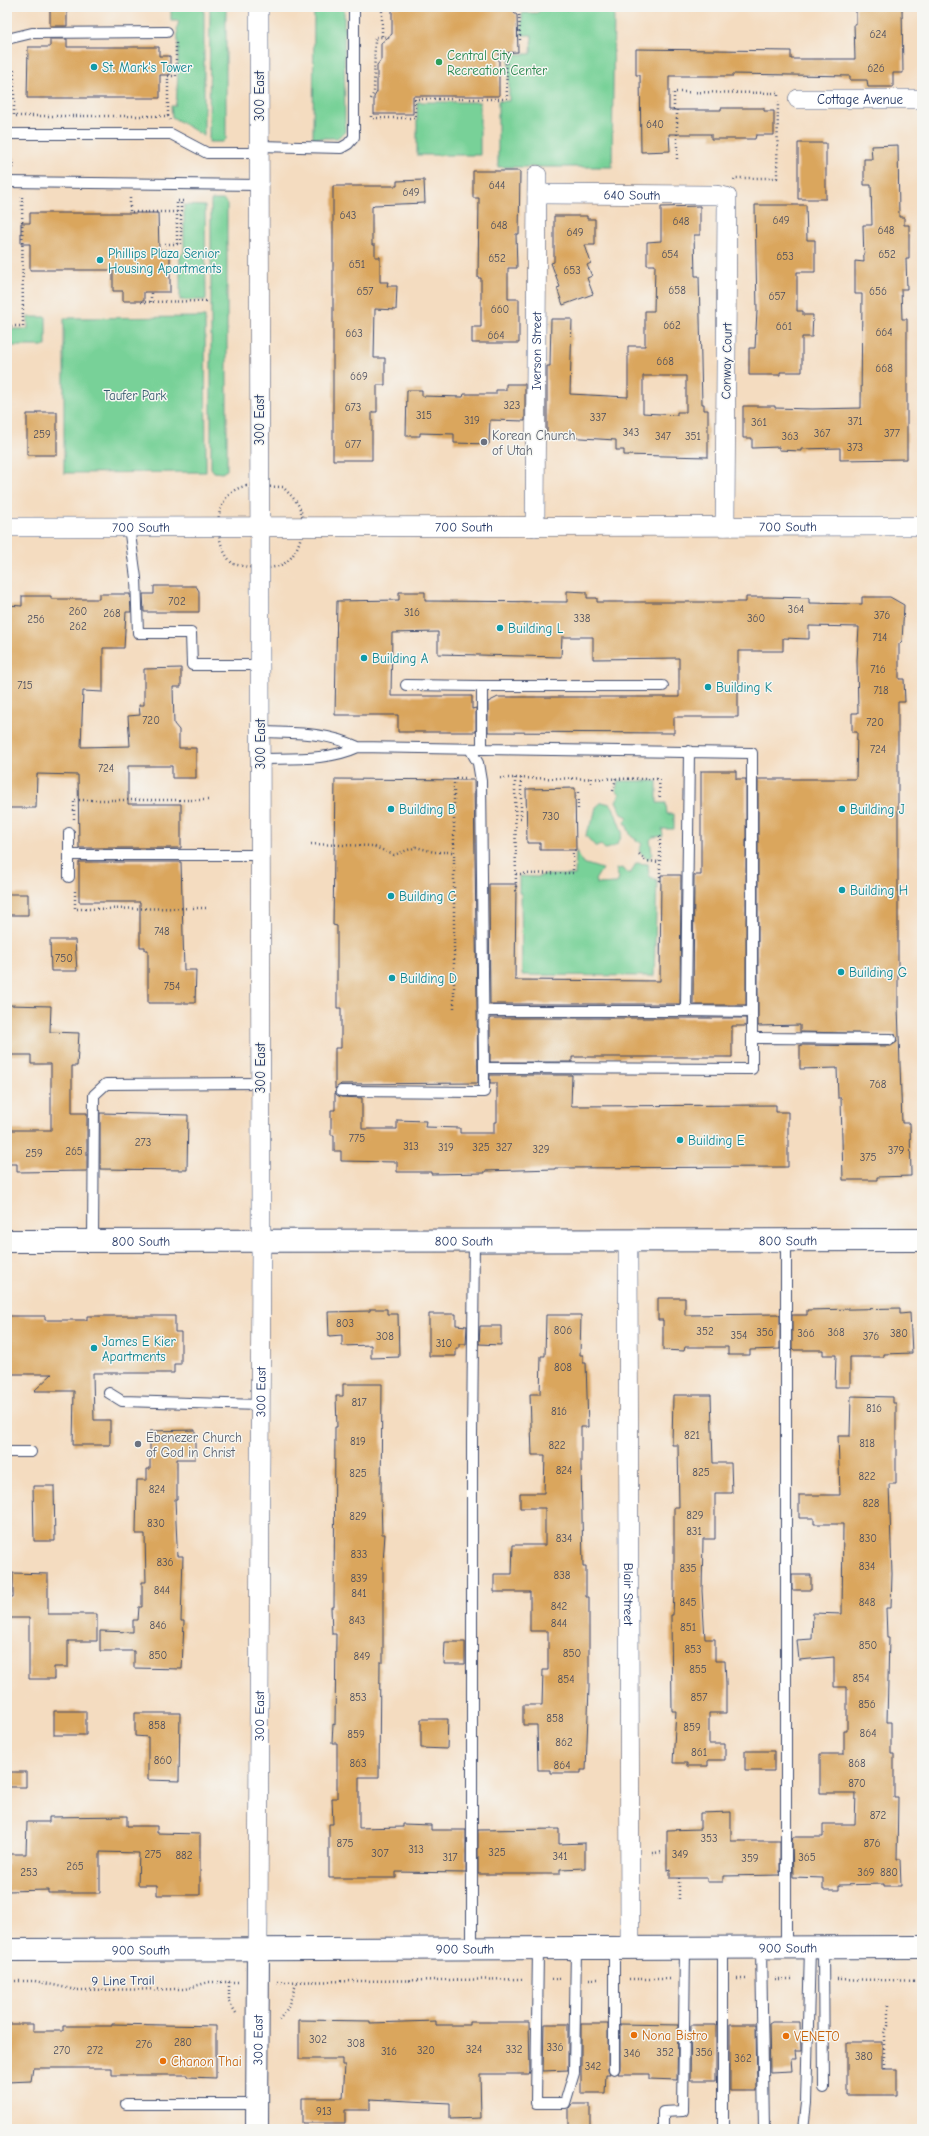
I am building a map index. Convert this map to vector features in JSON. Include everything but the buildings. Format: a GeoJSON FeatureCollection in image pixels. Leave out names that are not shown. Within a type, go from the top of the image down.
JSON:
{"type":"FeatureCollection","features":[{"type":"Feature","properties":{"kind":"street","name":"300 East"},"geometry":{"type":"LineString","coordinates":[[257,2129],[261,1241],[259,7]]}},
{"type":"Feature","properties":{"kind":"street","name":"Cottage Avenue"},"geometry":{"type":"LineString","coordinates":[[798,99],[922,99]]}},
{"type":"Feature","properties":{"kind":"street","name":"Iverson Street"},"geometry":{"type":"LineString","coordinates":[[535,526],[537,174]]}},
{"type":"Feature","properties":{"kind":"street","name":"640 South"},"geometry":{"type":"LineString","coordinates":[[537,194],[716,194],[727,197]]}},
{"type":"Feature","properties":{"kind":"street","name":"Conway Court"},"geometry":{"type":"LineString","coordinates":[[725,526],[727,197]]}},
{"type":"Feature","properties":{"kind":"street","name":"700 South"},"geometry":{"type":"LineString","coordinates":[[7,527],[922,526]]}},
{"type":"Feature","properties":{"kind":"street","name":"Blair Street"},"geometry":{"type":"LineString","coordinates":[[622,1948],[628,1240]]}},
{"type":"Feature","properties":{"kind":"street","name":"800 South"},"geometry":{"type":"LineString","coordinates":[[7,1241],[922,1240]]}},
{"type":"Feature","properties":{"kind":"street","name":"900 South"},"geometry":{"type":"LineString","coordinates":[[7,1950],[922,1947]]}},
{"type":"Feature","properties":{"kind":"lane"},"geometry":{"type":"LineString","coordinates":[[7,134],[171,134],[208,153],[341,148],[348,144],[354,137],[354,7]]}},
{"type":"Feature","properties":{"kind":"lane"},"geometry":{"type":"LineString","coordinates":[[7,39],[32,34],[166,32]]}},
{"type":"Feature","properties":{"kind":"lane"},"geometry":{"type":"LineString","coordinates":[[7,182],[259,185]]}},
{"type":"Feature","properties":{"kind":"lane"},"geometry":{"type":"LineString","coordinates":[[129,527],[137,593],[138,632],[192,632],[192,665],[260,665]]}},
{"type":"Feature","properties":{"kind":"lane"},"geometry":{"type":"LineString","coordinates":[[406,685],[663,686]]}},
{"type":"Feature","properties":{"kind":"lane"},"geometry":{"type":"LineString","coordinates":[[482,686],[482,749]]}},
{"type":"Feature","properties":{"kind":"lane"},"geometry":{"type":"LineString","coordinates":[[260,732],[311,734],[342,739],[358,747]]}},
{"type":"Feature","properties":{"kind":"lane"},"geometry":{"type":"LineString","coordinates":[[260,759],[311,758],[344,753],[358,747],[752,753],[752,1068],[484,1068]]}},
{"type":"Feature","properties":{"kind":"lane"},"geometry":{"type":"LineString","coordinates":[[341,1091],[484,1092],[481,781],[478,763],[470,749]]}},
{"type":"Feature","properties":{"kind":"lane"},"geometry":{"type":"LineString","coordinates":[[686,1011],[689,751]]}},
{"type":"Feature","properties":{"kind":"lane"},"geometry":{"type":"LineString","coordinates":[[69,833],[69,877]]}},
{"type":"Feature","properties":{"kind":"lane"},"geometry":{"type":"LineString","coordinates":[[69,855],[260,855]]}},
{"type":"Feature","properties":{"kind":"lane"},"geometry":{"type":"LineString","coordinates":[[483,1011],[752,1012]]}},
{"type":"Feature","properties":{"kind":"lane"},"geometry":{"type":"LineString","coordinates":[[752,1038],[891,1039]]}},
{"type":"Feature","properties":{"kind":"lane"},"geometry":{"type":"LineString","coordinates":[[93,1241],[94,1095],[106,1084],[260,1083]]}},
{"type":"Feature","properties":{"kind":"lane"},"geometry":{"type":"LineString","coordinates":[[786,1240],[786,1948]]}},
{"type":"Feature","properties":{"kind":"lane"},"geometry":{"type":"LineString","coordinates":[[472,1949],[472,1436],[474,1241]]}},
{"type":"Feature","properties":{"kind":"lane"},"geometry":{"type":"LineString","coordinates":[[109,1393],[122,1400],[260,1405]]}},
{"type":"Feature","properties":{"kind":"lane"},"geometry":{"type":"LineString","coordinates":[[7,1452],[31,1452]]}},
{"type":"Feature","properties":{"kind":"lane"},"geometry":{"type":"LineString","coordinates":[[614,2069],[622,1948]]}},
{"type":"Feature","properties":{"kind":"lane"},"geometry":{"type":"LineString","coordinates":[[663,2126],[663,2112],[683,2112],[686,1948]]}},
{"type":"Feature","properties":{"kind":"lane"},"geometry":{"type":"LineString","coordinates":[[722,2129],[723,1948]]}},
{"type":"Feature","properties":{"kind":"lane"},"geometry":{"type":"LineString","coordinates":[[761,1948],[764,2129]]}},
{"type":"Feature","properties":{"kind":"lane"},"geometry":{"type":"LineString","coordinates":[[817,1948],[824,2088]]}},
{"type":"Feature","properties":{"kind":"lane"},"geometry":{"type":"LineString","coordinates":[[803,2129],[817,1948]]}},
{"type":"Feature","properties":{"kind":"lane"},"geometry":{"type":"LineString","coordinates":[[538,1949],[536,2103],[565,2103],[574,2073],[576,1949]]}},
{"type":"Feature","properties":{"kind":"lane"},"geometry":{"type":"LineString","coordinates":[[126,2104],[257,2104]]}},
{"type":"Feature","properties":{"kind":"path"},"geometry":{"type":"LineString","coordinates":[[382,7],[382,37]]}},
{"type":"Feature","properties":{"kind":"path"},"geometry":{"type":"LineString","coordinates":[[519,7],[520,41]]}},
{"type":"Feature","properties":{"kind":"path"},"geometry":{"type":"LineString","coordinates":[[371,103],[371,96],[374,92],[375,37],[392,37]]}},
{"type":"Feature","properties":{"kind":"path"},"geometry":{"type":"LineString","coordinates":[[168,116],[168,76],[176,76],[176,39]]}},
{"type":"Feature","properties":{"kind":"path"},"geometry":{"type":"LineString","coordinates":[[371,110],[371,118],[415,118],[415,99],[507,99],[506,56],[499,56]]}},
{"type":"Feature","properties":{"kind":"path"},"geometry":{"type":"LineString","coordinates":[[14,70],[14,116]]}},
{"type":"Feature","properties":{"kind":"path"},"geometry":{"type":"LineString","coordinates":[[677,159],[677,110],[674,110],[674,92],[778,92],[777,178],[735,178],[727,197]]}},
{"type":"Feature","properties":{"kind":"path"},"geometry":{"type":"LineString","coordinates":[[7,326],[23,326],[22,194]]}},
{"type":"Feature","properties":{"kind":"path"},"geometry":{"type":"LineString","coordinates":[[130,195],[130,212],[177,212]]}},
{"type":"Feature","properties":{"kind":"path"},"geometry":{"type":"LineString","coordinates":[[176,244],[177,201],[187,201]]}},
{"type":"Feature","properties":{"kind":"path"},"geometry":{"type":"LineString","coordinates":[[165,244],[181,244],[180,201]]}},
{"type":"Feature","properties":{"kind":"path"},"geometry":{"type":"LineString","coordinates":[[151,292],[151,302]]}},
{"type":"Feature","properties":{"kind":"path"},"geometry":{"type":"LineString","coordinates":[[141,302],[208,302]]}},
{"type":"Feature","properties":{"kind":"path"},"geometry":{"type":"LineString","coordinates":[[454,1008],[454,778],[467,778]]}},
{"type":"Feature","properties":{"kind":"path"},"geometry":{"type":"LineString","coordinates":[[500,778],[659,778],[660,800]]}},
{"type":"Feature","properties":{"kind":"path"},"geometry":{"type":"LineString","coordinates":[[515,778],[516,892]]}},
{"type":"Feature","properties":{"kind":"path"},"geometry":{"type":"LineString","coordinates":[[516,818],[521,818],[521,778]]}},
{"type":"Feature","properties":{"kind":"path"},"geometry":{"type":"LineString","coordinates":[[591,778],[591,789]]}},
{"type":"Feature","properties":{"kind":"path"},"geometry":{"type":"LineString","coordinates":[[613,791],[616,778]]}},
{"type":"Feature","properties":{"kind":"path"},"geometry":{"type":"LineString","coordinates":[[578,792],[578,812]]}},
{"type":"Feature","properties":{"kind":"path"},"geometry":{"type":"LineString","coordinates":[[69,833],[74,824],[74,800],[209,800]]}},
{"type":"Feature","properties":{"kind":"path"},"geometry":{"type":"LineString","coordinates":[[660,836],[660,880]]}},
{"type":"Feature","properties":{"kind":"path"},"geometry":{"type":"LineString","coordinates":[[311,844],[373,846],[394,855],[416,847],[434,852],[454,852]]}},
{"type":"Feature","properties":{"kind":"path"},"geometry":{"type":"LineString","coordinates":[[516,874],[573,873],[573,852],[576,850]]}},
{"type":"Feature","properties":{"kind":"path"},"geometry":{"type":"LineString","coordinates":[[639,854],[646,861],[660,862]]}},
{"type":"Feature","properties":{"kind":"path"},"geometry":{"type":"LineString","coordinates":[[69,877],[75,884],[75,909],[209,908]]}},
{"type":"Feature","properties":{"kind":"path"},"geometry":{"type":"LineString","coordinates":[[652,1853],[664,1852]]}},
{"type":"Feature","properties":{"kind":"path"},"geometry":{"type":"LineString","coordinates":[[679,1878],[679,1901]]}},
{"type":"Feature","properties":{"kind":"path","name":"9 Line Trail"},"geometry":{"type":"LineString","coordinates":[[7,1981],[35,1981],[76,1990],[185,1989],[209,1982],[239,1982]]}},
{"type":"Feature","properties":{"kind":"path"},"geometry":{"type":"LineString","coordinates":[[229,1982],[229,2002]]}},
{"type":"Feature","properties":{"kind":"path"},"geometry":{"type":"LineString","coordinates":[[287,2009],[297,1982]]}},
{"type":"Feature","properties":{"kind":"path"},"geometry":{"type":"LineString","coordinates":[[884,2070],[884,2033],[888,2026],[888,2002]]}},
{"type":"Feature","properties":{"kind":"green space"},"geometry":{"type":"Polygon","coordinates":[[[171,7],[204,7],[204,136],[172,117],[171,106],[175,106],[177,93],[177,28],[179,21],[171,21],[171,7]]]}},
{"type":"Feature","properties":{"kind":"green space"},"geometry":{"type":"Polygon","coordinates":[[[210,7],[226,7],[226,139],[223,142],[209,142],[210,7]]]}},
{"type":"Feature","properties":{"kind":"green space"},"geometry":{"type":"Polygon","coordinates":[[[314,7],[344,7],[345,132],[337,138],[313,138],[314,7]]]}},
{"type":"Feature","properties":{"kind":"green space"},"geometry":{"type":"Polygon","coordinates":[[[614,8],[612,167],[498,167],[498,101],[509,101],[509,54],[531,54],[532,35],[522,35],[522,13],[537,13],[542,9],[614,8]]]}},
{"type":"Feature","properties":{"kind":"green space"},"geometry":{"type":"Polygon","coordinates":[[[417,102],[480,102],[480,155],[417,155],[417,102]]]}},
{"type":"Feature","properties":{"kind":"green space"},"geometry":{"type":"Polygon","coordinates":[[[211,200],[223,200],[227,203],[227,470],[222,473],[214,472],[211,468],[211,200]]]}},
{"type":"Feature","properties":{"kind":"green space"},"geometry":{"type":"Polygon","coordinates":[[[184,205],[205,206],[206,300],[180,300],[180,256],[184,252],[184,205]]]}},
{"type":"Feature","properties":{"kind":"green space"},"geometry":{"type":"Polygon","coordinates":[[[28,317],[46,317],[46,346],[7,346],[7,329],[28,329],[28,317]]]}},
{"type":"Feature","properties":{"kind":"green space","name":"Taufer Park"},"geometry":{"type":"Polygon","coordinates":[[[205,317],[206,472],[64,473],[64,318],[205,317]]]}},
{"type":"Feature","properties":{"kind":"green space"},"geometry":{"type":"Polygon","coordinates":[[[618,781],[657,781],[657,803],[666,803],[667,814],[674,814],[674,829],[662,829],[663,836],[653,837],[650,840],[652,854],[648,860],[639,851],[642,844],[631,836],[625,822],[628,817],[622,814],[616,801],[620,794],[616,790],[618,781]]]}},
{"type":"Feature","properties":{"kind":"green space"},"geometry":{"type":"Polygon","coordinates":[[[602,802],[610,804],[613,807],[622,832],[617,844],[605,849],[601,845],[596,847],[586,836],[587,830],[593,820],[596,807],[602,802]]]}},
{"type":"Feature","properties":{"kind":"green space"},"geometry":{"type":"Polygon","coordinates":[[[576,851],[583,863],[602,869],[595,880],[597,884],[617,883],[619,879],[616,869],[623,868],[627,873],[631,873],[636,863],[648,864],[649,876],[657,880],[654,976],[522,975],[521,893],[519,893],[519,876],[538,877],[543,875],[575,875],[576,851]]]}},
{"type":"Feature","properties":{"kind":"place","name":"Central City Recreation Center"},"geometry":{"type":"Point","coordinates":[439,62]}},
{"type":"Feature","properties":{"kind":"place","name":"St. Mark's Tower"},"geometry":{"type":"Point","coordinates":[94,67]}},
{"type":"Feature","properties":{"kind":"place","name":"Phillips Plaza Senior Housing Apartments"},"geometry":{"type":"Point","coordinates":[100,260]}},
{"type":"Feature","properties":{"kind":"place","name":"Korean Church of Utah"},"geometry":{"type":"Point","coordinates":[484,442]}},
{"type":"Feature","properties":{"kind":"place","name":"Building L"},"geometry":{"type":"Point","coordinates":[500,628]}},
{"type":"Feature","properties":{"kind":"place","name":"Building A"},"geometry":{"type":"Point","coordinates":[364,658]}},
{"type":"Feature","properties":{"kind":"place","name":"Building K"},"geometry":{"type":"Point","coordinates":[708,687]}},
{"type":"Feature","properties":{"kind":"place","name":"Building B"},"geometry":{"type":"Point","coordinates":[391,809]}},
{"type":"Feature","properties":{"kind":"place","name":"Building J"},"geometry":{"type":"Point","coordinates":[842,809]}},
{"type":"Feature","properties":{"kind":"place","name":"Building H"},"geometry":{"type":"Point","coordinates":[842,890]}},
{"type":"Feature","properties":{"kind":"place","name":"Building C"},"geometry":{"type":"Point","coordinates":[391,896]}},
{"type":"Feature","properties":{"kind":"place","name":"Building G"},"geometry":{"type":"Point","coordinates":[841,972]}},
{"type":"Feature","properties":{"kind":"place","name":"Building D"},"geometry":{"type":"Point","coordinates":[392,978]}},
{"type":"Feature","properties":{"kind":"place","name":"Building E"},"geometry":{"type":"Point","coordinates":[680,1140]}},
{"type":"Feature","properties":{"kind":"place","name":"James E Kier Apartments"},"geometry":{"type":"Point","coordinates":[94,1348]}},
{"type":"Feature","properties":{"kind":"place","name":"Ebenezer Church of God in Christ"},"geometry":{"type":"Point","coordinates":[138,1444]}},
{"type":"Feature","properties":{"kind":"place","name":"Nona Bistro"},"geometry":{"type":"Point","coordinates":[634,2035]}},
{"type":"Feature","properties":{"kind":"place","name":"VENETO"},"geometry":{"type":"Point","coordinates":[786,2036]}},
{"type":"Feature","properties":{"kind":"place","name":"Chanon Thai"},"geometry":{"type":"Point","coordinates":[163,2061]}}]}
